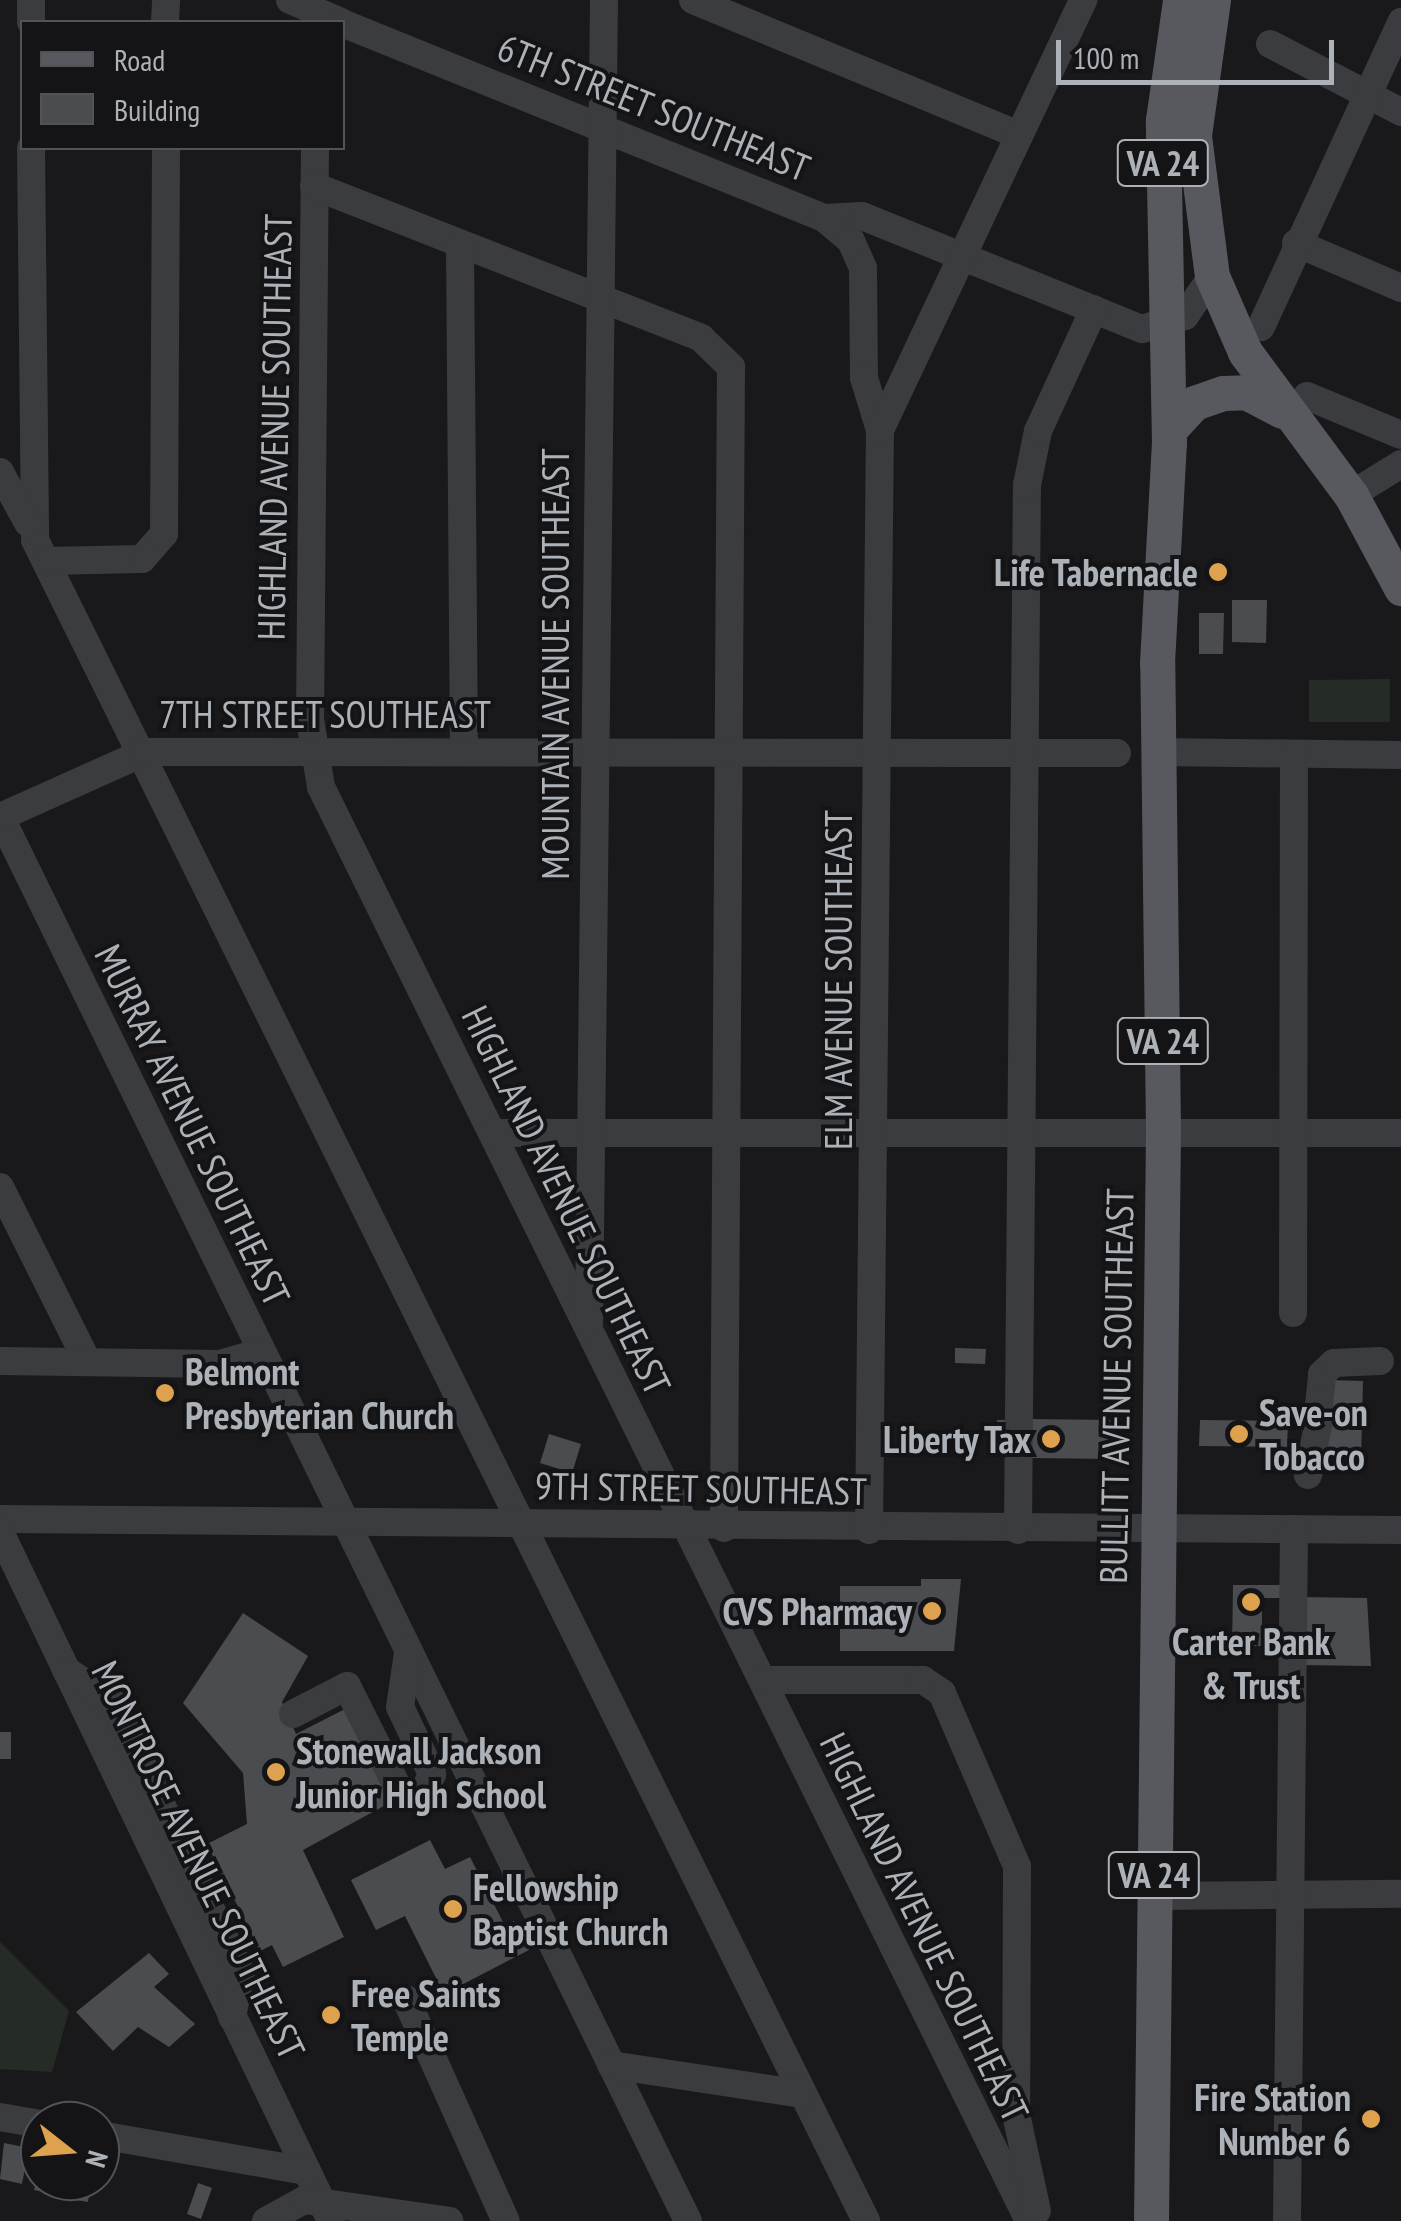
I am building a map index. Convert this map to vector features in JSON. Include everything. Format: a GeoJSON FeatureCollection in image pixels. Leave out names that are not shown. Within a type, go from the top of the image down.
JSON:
{"type":"FeatureCollection","features":[{"type":"Feature","properties":{"kind":"main road","name":"VA 24"},"geometry":{"type":"LineString","coordinates":[[1162,327],[1163,120],[1180,0]]}},
{"type":"Feature","properties":{"kind":"main road","name":"VA 24"},"geometry":{"type":"LineString","coordinates":[[1213,0],[1194,136],[1212,276],[1245,352],[1299,406],[1401,588]]}},
{"type":"Feature","properties":{"kind":"main road","name":"BULLITT AVENUE SOUTHEAST"},"geometry":{"type":"LineString","coordinates":[[1151,2221],[1163,1131],[1158,752],[1161,553],[1169,430],[1162,327]]}},
{"type":"Feature","properties":{"kind":"main road","name":"BULLITT AVENUE SOUTHEAST"},"geometry":{"type":"LineString","coordinates":[[1161,553],[1154,508],[1162,327]]}},
{"type":"Feature","properties":{"kind":"main road"},"geometry":{"type":"LineString","coordinates":[[1169,430],[1194,403],[1223,393],[1246,392],[1299,406]]}},
{"type":"Feature","properties":{"kind":"street","name":"MOUNTAIN AVENUE SOUTHEAST"},"geometry":{"type":"LineString","coordinates":[[589,1328],[596,119],[604,0]]}},
{"type":"Feature","properties":{"kind":"street"},"geometry":{"type":"LineString","coordinates":[[693,0],[1019,135]]}},
{"type":"Feature","properties":{"kind":"street","name":"ELM AVENUE SOUTHEAST"},"geometry":{"type":"LineString","coordinates":[[880,430],[1083,0]]}},
{"type":"Feature","properties":{"kind":"street","name":"6TH STREET SOUTHEAST"},"geometry":{"type":"LineString","coordinates":[[304,8],[334,20]]}},
{"type":"Feature","properties":{"kind":"street"},"geometry":{"type":"LineString","coordinates":[[1261,327],[1296,243],[1401,22]]}},
{"type":"Feature","properties":{"kind":"street","name":"6TH STREET SOUTHEAST"},"geometry":{"type":"LineString","coordinates":[[345,24],[596,119],[824,218],[862,216],[1094,309],[1162,327]]}},
{"type":"Feature","properties":{"kind":"street"},"geometry":{"type":"LineString","coordinates":[[1270,44],[1401,112]]}},
{"type":"Feature","properties":{"kind":"street"},"geometry":{"type":"LineString","coordinates":[[30,150],[32,532]]}},
{"type":"Feature","properties":{"kind":"street"},"geometry":{"type":"LineString","coordinates":[[46,561],[142,560],[164,534],[166,150]]}},
{"type":"Feature","properties":{"kind":"street","name":"HIGHLAND AVENUE SOUTHEAST"},"geometry":{"type":"LineString","coordinates":[[314,150],[312,751],[493,1133],[1029,2221]]}},
{"type":"Feature","properties":{"kind":"street"},"geometry":{"type":"LineString","coordinates":[[314,186],[594,301],[701,338],[731,367],[724,1528]]}},
{"type":"Feature","properties":{"kind":"street","name":"ELM AVENUE SOUTHEAST"},"geometry":{"type":"LineString","coordinates":[[824,218],[863,268],[864,378],[880,430],[875,750],[876,1131],[869,1530]]}},
{"type":"Feature","properties":{"kind":"street"},"geometry":{"type":"LineString","coordinates":[[1296,243],[1401,288]]}},
{"type":"Feature","properties":{"kind":"street"},"geometry":{"type":"LineString","coordinates":[[460,246],[464,750]]}},
{"type":"Feature","properties":{"kind":"street"},"geometry":{"type":"LineString","coordinates":[[1162,327],[1198,304],[1212,276]]}},
{"type":"Feature","properties":{"kind":"street"},"geometry":{"type":"LineString","coordinates":[[1018,1530],[1030,460],[1094,309]]}},
{"type":"Feature","properties":{"kind":"street"},"geometry":{"type":"LineString","coordinates":[[1299,406],[1401,435]]}},
{"type":"Feature","properties":{"kind":"street"},"geometry":{"type":"LineString","coordinates":[[1351,495],[1401,464]]}},
{"type":"Feature","properties":{"kind":"street"},"geometry":{"type":"LineString","coordinates":[[0,472],[866,2221]]}},
{"type":"Feature","properties":{"kind":"street","name":"7TH STREET SOUTHEAST"},"geometry":{"type":"LineString","coordinates":[[0,816],[138,753],[592,749],[1117,754]]}},
{"type":"Feature","properties":{"kind":"street"},"geometry":{"type":"LineString","coordinates":[[1158,752],[1401,756]]}},
{"type":"Feature","properties":{"kind":"street"},"geometry":{"type":"LineString","coordinates":[[1293,1314],[1298,1132],[1294,754]]}},
{"type":"Feature","properties":{"kind":"street","name":"MURRAY AVENUE SOUTHEAST"},"geometry":{"type":"LineString","coordinates":[[0,816],[688,2221]]}},
{"type":"Feature","properties":{"kind":"street"},"geometry":{"type":"LineString","coordinates":[[493,1133],[1401,1133]]}},
{"type":"Feature","properties":{"kind":"street"},"geometry":{"type":"LineString","coordinates":[[0,1188],[87,1361]]}},
{"type":"Feature","properties":{"kind":"street"},"geometry":{"type":"LineString","coordinates":[[0,1361],[220,1364],[261,1352]]}},
{"type":"Feature","properties":{"kind":"street"},"geometry":{"type":"LineString","coordinates":[[1308,1475],[1327,1367],[1380,1362]]}},
{"type":"Feature","properties":{"kind":"street","name":"9TH STREET SOUTHEAST"},"geometry":{"type":"LineString","coordinates":[[0,1520],[520,1521],[869,1530],[1401,1530]]}},
{"type":"Feature","properties":{"kind":"street"},"geometry":{"type":"LineString","coordinates":[[1287,2221],[1294,1529]]}},
{"type":"Feature","properties":{"kind":"street","name":"MONTROSE AVENUE SOUTHEAST"},"geometry":{"type":"LineString","coordinates":[[0,1532],[327,2212]]}},
{"type":"Feature","properties":{"kind":"street"},"geometry":{"type":"LineString","coordinates":[[294,1714],[347,1686],[400,1792],[420,1800],[432,1774],[400,1707],[408,1653]]}},
{"type":"Feature","properties":{"kind":"street"},"geometry":{"type":"LineString","coordinates":[[764,1680],[924,1680],[942,1693],[1016,1866],[1016,2114],[1040,2221]]}},
{"type":"Feature","properties":{"kind":"street"},"geometry":{"type":"LineString","coordinates":[[1154,1896],[1401,1894]]}},
{"type":"Feature","properties":{"kind":"street"},"geometry":{"type":"LineString","coordinates":[[406,1999],[506,2221]]}},
{"type":"Feature","properties":{"kind":"street"},"geometry":{"type":"LineString","coordinates":[[611,2065],[802,2094]]}},
{"type":"Feature","properties":{"kind":"street"},"geometry":{"type":"LineString","coordinates":[[120,2138],[307,2171]]}},
{"type":"Feature","properties":{"kind":"street"},"geometry":{"type":"LineString","coordinates":[[266,2221],[293,2202],[327,2212],[449,2221]]}},
{"type":"Feature","properties":{"kind":"shaded area"},"geometry":{"type":"Polygon","coordinates":[[[1390,679],[1390,722],[1309,722],[1309,680],[1390,679]]]}},
{"type":"Feature","properties":{"kind":"shaded area"},"geometry":{"type":"Polygon","coordinates":[[[0,1942],[69,2011],[52,2072],[0,2069],[0,1942]]]}},
{"type":"Feature","properties":{"kind":"building"},"geometry":{"type":"Polygon","coordinates":[[[1232,600],[1267,600],[1266,643],[1232,642],[1232,600]]]}},
{"type":"Feature","properties":{"kind":"building"},"geometry":{"type":"Polygon","coordinates":[[[1199,613],[1224,613],[1223,654],[1199,654],[1199,613]]]}},
{"type":"Feature","properties":{"kind":"building"},"geometry":{"type":"Polygon","coordinates":[[[955,1348],[986,1349],[985,1364],[955,1363],[955,1348]]]}},
{"type":"Feature","properties":{"kind":"building"},"geometry":{"type":"Polygon","coordinates":[[[1329,1380],[1363,1381],[1361,1461],[1328,1460],[1328,1426],[1312,1426],[1329,1380]]]}},
{"type":"Feature","properties":{"kind":"building"},"geometry":{"type":"Polygon","coordinates":[[[1026,1419],[1116,1420],[1116,1459],[1026,1458],[1026,1419]]]}},
{"type":"Feature","properties":{"kind":"building"},"geometry":{"type":"Polygon","coordinates":[[[997,1420],[1007,1420],[1006,1438],[996,1438],[997,1420]]]}},
{"type":"Feature","properties":{"kind":"building"},"geometry":{"type":"Polygon","coordinates":[[[1200,1420],[1288,1421],[1287,1447],[1199,1446],[1200,1420]]]}},
{"type":"Feature","properties":{"kind":"building"},"geometry":{"type":"Polygon","coordinates":[[[549,1434],[581,1444],[572,1473],[540,1463],[549,1434]]]}},
{"type":"Feature","properties":{"kind":"building"},"geometry":{"type":"Polygon","coordinates":[[[921,1579],[961,1579],[954,1651],[840,1651],[840,1586],[921,1586],[921,1579]]]}},
{"type":"Feature","properties":{"kind":"building"},"geometry":{"type":"Polygon","coordinates":[[[1233,1585],[1283,1585],[1282,1598],[1262,1598],[1262,1646],[1232,1646],[1233,1585]]]}},
{"type":"Feature","properties":{"kind":"building"},"geometry":{"type":"Polygon","coordinates":[[[1297,1597],[1367,1598],[1371,1666],[1297,1665],[1297,1597]]]}},
{"type":"Feature","properties":{"kind":"building"},"geometry":{"type":"Polygon","coordinates":[[[243,1613],[308,1656],[282,1702],[296,1734],[347,1708],[393,1801],[303,1850],[344,1937],[283,1967],[272,1945],[260,1951],[207,1844],[247,1824],[243,1773],[183,1703],[243,1613]]]}},
{"type":"Feature","properties":{"kind":"building"},"geometry":{"type":"Polygon","coordinates":[[[0,1732],[11,1732],[11,1759],[0,1759],[0,1732]]]}},
{"type":"Feature","properties":{"kind":"building"},"geometry":{"type":"Polygon","coordinates":[[[430,1840],[445,1869],[470,1857],[505,1926],[514,1921],[529,1950],[444,1994],[405,1916],[376,1930],[351,1880],[430,1840]]]}},
{"type":"Feature","properties":{"kind":"building"},"geometry":{"type":"Polygon","coordinates":[[[149,1953],[169,1974],[154,1987],[195,2024],[169,2047],[138,2027],[113,2051],[76,2012],[149,1953]]]}},
{"type":"Feature","properties":{"kind":"building"},"geometry":{"type":"Polygon","coordinates":[[[4,2143],[20,2146],[20,2184],[0,2179],[4,2143]]]}},
{"type":"Feature","properties":{"kind":"building"},"geometry":{"type":"Polygon","coordinates":[[[198,2183],[212,2188],[201,2219],[187,2214],[198,2183]]]}},
{"type":"Feature","properties":{"kind":"place","name":"Life Tabernacle"},"geometry":{"type":"Point","coordinates":[1218,572]}},
{"type":"Feature","properties":{"kind":"place","name":"Belmont Presbyterian Church"},"geometry":{"type":"Point","coordinates":[165,1393]}},
{"type":"Feature","properties":{"kind":"place","name":"Save-on Tobacco"},"geometry":{"type":"Point","coordinates":[1239,1434]}},
{"type":"Feature","properties":{"kind":"place","name":"Liberty Tax"},"geometry":{"type":"Point","coordinates":[1051,1439]}},
{"type":"Feature","properties":{"kind":"place","name":"Carter Bank & Trust"},"geometry":{"type":"Point","coordinates":[1251,1602]}},
{"type":"Feature","properties":{"kind":"place","name":"CVS Pharmacy"},"geometry":{"type":"Point","coordinates":[932,1611]}},
{"type":"Feature","properties":{"kind":"place","name":"Stonewall Jackson Junior High School"},"geometry":{"type":"Point","coordinates":[276,1772]}},
{"type":"Feature","properties":{"kind":"place","name":"Fellowship Baptist Church"},"geometry":{"type":"Point","coordinates":[453,1909]}},
{"type":"Feature","properties":{"kind":"place","name":"Free Saints Temple"},"geometry":{"type":"Point","coordinates":[331,2015]}},
{"type":"Feature","properties":{"kind":"place","name":"Fire Station Number 6"},"geometry":{"type":"Point","coordinates":[1371,2119]}}]}
